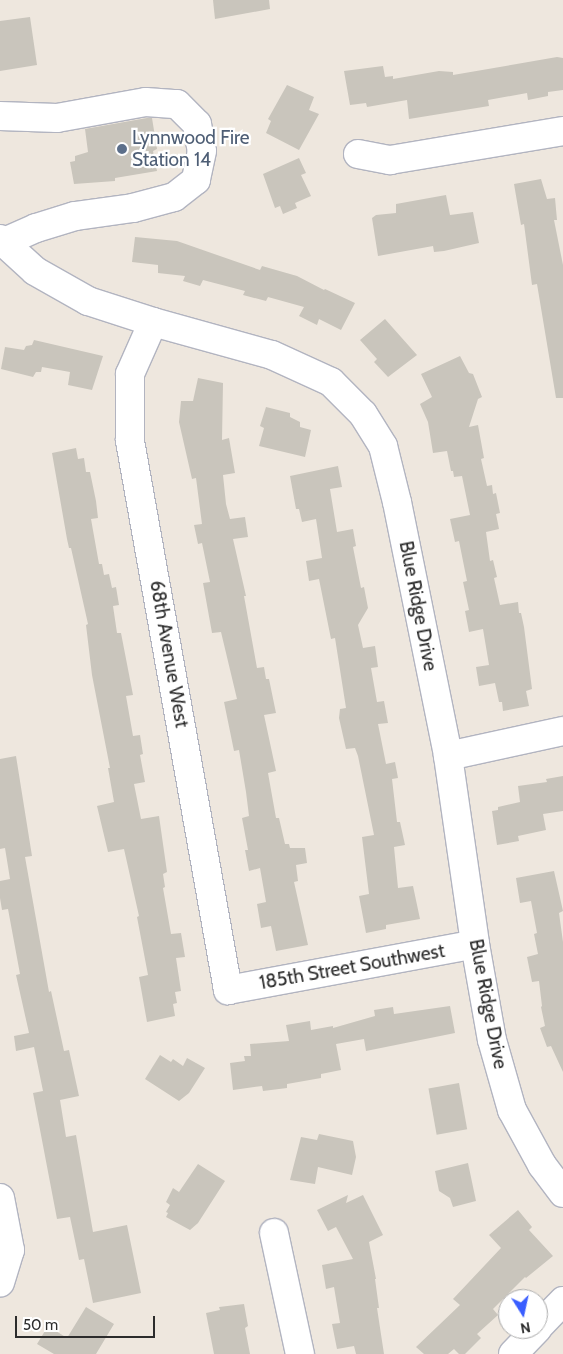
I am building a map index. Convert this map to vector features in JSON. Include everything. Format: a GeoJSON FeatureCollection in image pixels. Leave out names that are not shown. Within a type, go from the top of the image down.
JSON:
{"type":"FeatureCollection","features":[{"type":"Feature","properties":{"kind":"street"},"geometry":{"type":"LineString","coordinates":[[0,116],[57,118],[146,102],[177,104],[197,124],[202,152],[196,180],[174,197],[133,208],[75,216],[1,241]]}},
{"type":"Feature","properties":{"kind":"street"},"geometry":{"type":"LineString","coordinates":[[358,154],[390,160],[563,131]]}},
{"type":"Feature","properties":{"kind":"street","name":"Blue Ridge Drive"},"geometry":{"type":"LineString","coordinates":[[1,241],[35,271],[88,301],[154,322],[272,355],[331,382],[363,414],[383,446],[397,502],[448,756],[475,944],[492,1040],[512,1110],[542,1166],[563,1193]]}},
{"type":"Feature","properties":{"kind":"street","name":"68th Avenue West"},"geometry":{"type":"LineString","coordinates":[[154,322],[130,374],[130,441],[228,990]]}},
{"type":"Feature","properties":{"kind":"street"},"geometry":{"type":"LineString","coordinates":[[448,756],[563,731]]}},
{"type":"Feature","properties":{"kind":"street","name":"185th Street Southwest"},"geometry":{"type":"LineString","coordinates":[[228,990],[475,944]]}},
{"type":"Feature","properties":{"kind":"street"},"geometry":{"type":"LineString","coordinates":[[0,1198],[10,1250],[0,1282]]}},
{"type":"Feature","properties":{"kind":"street"},"geometry":{"type":"LineString","coordinates":[[274,1233],[300,1354]]}},
{"type":"Feature","properties":{"kind":"street"},"geometry":{"type":"LineString","coordinates":[[548,1317],[563,1301]]}},
{"type":"Feature","properties":{"kind":"street"},"geometry":{"type":"LineString","coordinates":[[513,1354],[527,1339]]}},
{"type":"Feature","properties":{"kind":"building"},"geometry":{"type":"Polygon","coordinates":[[[213,0],[269,0],[270,9],[215,19],[213,0]]]}},
{"type":"Feature","properties":{"kind":"building"},"geometry":{"type":"Polygon","coordinates":[[[30,17],[37,65],[0,71],[0,21],[30,17]]]}},
{"type":"Feature","properties":{"kind":"building"},"geometry":{"type":"Polygon","coordinates":[[[557,57],[563,58],[563,90],[548,92],[548,96],[528,100],[527,93],[488,100],[489,106],[409,119],[407,100],[367,107],[366,103],[350,105],[344,71],[383,66],[385,77],[393,76],[393,79],[439,71],[453,72],[453,75],[557,57]]]}},
{"type":"Feature","properties":{"kind":"building"},"geometry":{"type":"Polygon","coordinates":[[[287,85],[314,97],[309,110],[319,114],[299,150],[266,133],[271,121],[268,119],[287,85]]]}},
{"type":"Feature","properties":{"kind":"building","name":"Lynnwood Fire Station 14"},"geometry":{"type":"Polygon","coordinates":[[[152,118],[157,149],[153,151],[157,171],[115,178],[115,181],[74,184],[70,162],[75,161],[75,156],[88,152],[85,129],[152,118]]]}},
{"type":"Feature","properties":{"kind":"building"},"geometry":{"type":"Polygon","coordinates":[[[299,158],[306,173],[301,175],[311,196],[295,203],[297,208],[283,214],[280,206],[275,208],[263,174],[299,158]]]}},
{"type":"Feature","properties":{"kind":"building"},"geometry":{"type":"Polygon","coordinates":[[[541,179],[547,199],[555,198],[557,220],[554,220],[563,265],[563,398],[556,398],[537,284],[532,285],[524,224],[521,225],[514,184],[541,179]]]}},
{"type":"Feature","properties":{"kind":"building"},"geometry":{"type":"Polygon","coordinates":[[[446,195],[450,215],[473,212],[479,243],[444,251],[434,252],[433,246],[378,256],[372,218],[376,215],[396,213],[396,204],[446,195]]]}},
{"type":"Feature","properties":{"kind":"building"},"geometry":{"type":"Polygon","coordinates":[[[135,237],[177,241],[260,270],[262,266],[297,276],[355,303],[341,330],[319,319],[317,325],[299,316],[304,307],[268,297],[266,301],[243,295],[245,291],[203,280],[200,286],[183,281],[185,276],[158,273],[158,265],[132,262],[135,237]]]}},
{"type":"Feature","properties":{"kind":"building"},"geometry":{"type":"Polygon","coordinates":[[[385,319],[417,355],[388,377],[374,362],[377,359],[360,340],[385,319]]]}},
{"type":"Feature","properties":{"kind":"building"},"geometry":{"type":"Polygon","coordinates":[[[34,340],[103,356],[92,390],[68,385],[70,372],[42,367],[41,372],[36,372],[33,377],[1,369],[5,347],[24,350],[26,346],[32,345],[34,340]]]}},
{"type":"Feature","properties":{"kind":"building"},"geometry":{"type":"Polygon","coordinates":[[[460,356],[469,373],[473,374],[482,397],[478,399],[469,427],[478,425],[484,458],[481,459],[487,486],[492,485],[493,494],[496,493],[500,513],[496,514],[499,529],[486,532],[490,561],[493,560],[497,577],[494,578],[500,605],[518,602],[519,613],[521,613],[524,627],[532,689],[526,691],[529,706],[503,711],[502,702],[499,702],[495,683],[479,686],[476,667],[489,665],[483,629],[469,632],[465,611],[469,610],[463,582],[467,581],[459,541],[455,542],[450,519],[470,515],[462,476],[454,477],[447,451],[433,453],[428,422],[420,404],[432,397],[421,374],[460,356]]]}},
{"type":"Feature","properties":{"kind":"building"},"geometry":{"type":"Polygon","coordinates":[[[198,378],[223,383],[222,440],[229,438],[235,473],[223,475],[226,504],[230,519],[245,517],[248,537],[233,539],[246,596],[244,596],[257,668],[264,667],[266,679],[269,679],[276,713],[264,715],[276,771],[268,773],[276,818],[279,818],[285,844],[289,844],[290,848],[305,848],[307,863],[296,865],[298,881],[294,882],[308,945],[276,951],[271,926],[261,928],[257,904],[266,902],[260,868],[249,871],[245,850],[248,850],[242,818],[249,816],[246,792],[239,750],[234,751],[224,702],[237,699],[221,632],[212,633],[203,583],[210,582],[202,543],[198,544],[194,525],[202,524],[196,478],[192,479],[179,422],[181,401],[193,401],[198,378]]]}},
{"type":"Feature","properties":{"kind":"building"},"geometry":{"type":"Polygon","coordinates":[[[266,407],[290,413],[290,417],[300,422],[300,427],[311,430],[305,457],[259,446],[264,428],[260,426],[266,407]]]}},
{"type":"Feature","properties":{"kind":"building"},"geometry":{"type":"Polygon","coordinates":[[[76,448],[78,459],[84,458],[86,472],[90,472],[96,501],[98,518],[91,519],[99,564],[102,564],[104,575],[109,574],[112,588],[116,587],[119,605],[113,606],[117,633],[121,633],[133,695],[126,696],[133,736],[140,735],[143,754],[140,755],[145,782],[134,784],[141,819],[159,816],[167,872],[163,874],[165,887],[163,888],[171,934],[181,933],[185,957],[176,958],[181,991],[175,992],[177,1003],[173,1004],[175,1016],[147,1022],[139,977],[148,975],[137,917],[139,916],[124,849],[108,852],[97,806],[114,802],[108,768],[110,768],[92,675],[86,625],[88,624],[71,548],[69,548],[67,539],[52,453],[76,448]]]}},
{"type":"Feature","properties":{"kind":"building"},"geometry":{"type":"Polygon","coordinates":[[[338,466],[342,487],[330,489],[337,532],[353,529],[356,546],[353,547],[361,588],[364,587],[368,608],[358,625],[363,648],[375,646],[378,667],[371,668],[377,702],[384,701],[388,723],[378,724],[386,764],[395,762],[398,778],[392,779],[397,822],[400,822],[405,845],[394,847],[398,888],[413,886],[420,919],[386,925],[386,929],[366,933],[359,896],[369,894],[362,837],[374,835],[358,756],[355,748],[346,749],[339,718],[340,709],[346,708],[335,638],[331,639],[319,579],[309,581],[306,561],[322,558],[316,519],[302,522],[299,509],[296,509],[290,476],[338,466]]]}},
{"type":"Feature","properties":{"kind":"building"},"geometry":{"type":"Polygon","coordinates":[[[16,756],[32,856],[25,857],[49,992],[51,991],[64,1051],[69,1050],[79,1096],[60,1100],[66,1137],[76,1135],[93,1232],[127,1225],[141,1293],[93,1303],[84,1259],[79,1260],[70,1217],[57,1219],[33,1093],[43,1091],[34,1047],[16,1051],[14,1036],[29,1033],[16,975],[20,974],[8,909],[2,910],[0,898],[0,881],[10,879],[5,848],[0,849],[0,759],[16,756]]]}},
{"type":"Feature","properties":{"kind":"building"},"geometry":{"type":"Polygon","coordinates":[[[563,776],[563,811],[543,814],[546,830],[518,836],[519,841],[497,845],[492,811],[498,810],[498,807],[520,802],[518,786],[547,782],[546,779],[563,776]]]}},
{"type":"Feature","properties":{"kind":"building"},"geometry":{"type":"Polygon","coordinates":[[[554,871],[563,911],[559,913],[563,942],[563,1072],[551,1046],[547,1047],[540,1028],[545,1026],[539,981],[532,982],[527,957],[538,954],[534,934],[537,933],[531,901],[520,903],[516,878],[554,871]]]}},
{"type":"Feature","properties":{"kind":"building"},"geometry":{"type":"Polygon","coordinates":[[[450,1006],[455,1033],[366,1051],[364,1039],[336,1044],[341,1070],[321,1074],[321,1078],[287,1084],[287,1088],[263,1091],[262,1086],[233,1090],[230,1063],[245,1061],[244,1056],[251,1056],[250,1044],[289,1041],[286,1025],[310,1021],[311,1030],[333,1026],[333,1028],[375,1016],[374,1010],[393,1007],[394,1014],[450,1006]]]}},
{"type":"Feature","properties":{"kind":"building"},"geometry":{"type":"Polygon","coordinates":[[[160,1055],[171,1062],[173,1059],[183,1066],[187,1058],[205,1068],[189,1093],[179,1101],[145,1079],[160,1055]]]}},
{"type":"Feature","properties":{"kind":"building"},"geometry":{"type":"Polygon","coordinates":[[[459,1083],[467,1129],[437,1135],[428,1088],[459,1083]]]}},
{"type":"Feature","properties":{"kind":"building"},"geometry":{"type":"Polygon","coordinates":[[[319,1134],[353,1141],[356,1157],[352,1175],[318,1167],[315,1184],[290,1180],[301,1137],[317,1140],[319,1134]]]}},
{"type":"Feature","properties":{"kind":"building"},"geometry":{"type":"Polygon","coordinates":[[[468,1163],[476,1201],[453,1207],[450,1198],[439,1191],[435,1171],[468,1163]]]}},
{"type":"Feature","properties":{"kind":"building"},"geometry":{"type":"Polygon","coordinates":[[[198,1164],[225,1181],[198,1223],[190,1230],[166,1217],[168,1213],[166,1212],[170,1205],[166,1202],[173,1188],[179,1192],[198,1164]]]}},
{"type":"Feature","properties":{"kind":"building"},"geometry":{"type":"Polygon","coordinates":[[[348,1195],[346,1203],[363,1195],[383,1235],[369,1242],[376,1279],[379,1308],[377,1308],[384,1354],[356,1354],[354,1346],[337,1349],[332,1324],[340,1323],[334,1287],[326,1289],[322,1265],[353,1259],[336,1227],[328,1231],[317,1210],[348,1195]]]}},
{"type":"Feature","properties":{"kind":"building"},"geometry":{"type":"Polygon","coordinates":[[[518,1210],[532,1227],[529,1230],[553,1256],[525,1277],[513,1289],[498,1289],[498,1304],[493,1309],[498,1315],[477,1334],[481,1338],[465,1354],[459,1354],[454,1349],[448,1354],[424,1354],[416,1347],[460,1305],[453,1299],[501,1248],[489,1235],[518,1210]]]}},
{"type":"Feature","properties":{"kind":"building"},"geometry":{"type":"Polygon","coordinates":[[[244,1304],[248,1326],[245,1328],[250,1354],[214,1354],[206,1313],[220,1310],[219,1307],[244,1304]]]}},
{"type":"Feature","properties":{"kind":"building"},"geometry":{"type":"Polygon","coordinates":[[[86,1307],[114,1324],[96,1354],[54,1354],[37,1344],[48,1326],[67,1338],[86,1307]]]}},
{"type":"Feature","properties":{"kind":"place","name":"Lynnwood Fire Station 14"},"geometry":{"type":"Point","coordinates":[122,149]}}]}
